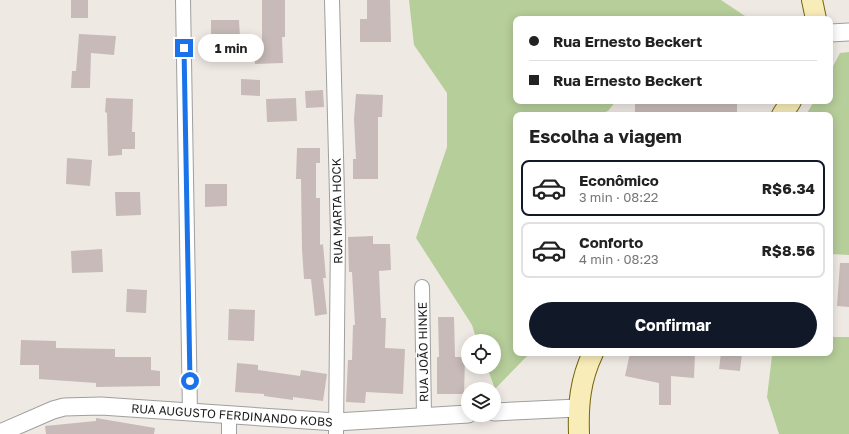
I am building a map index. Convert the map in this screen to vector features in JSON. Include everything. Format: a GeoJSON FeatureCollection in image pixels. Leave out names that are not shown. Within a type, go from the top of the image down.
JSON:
{"type":"FeatureCollection","features":[{"type":"Feature","properties":{"kind":"main road"},"geometry":{"type":"LineString","coordinates":[[812,0],[815,16]]}},
{"type":"Feature","properties":{"kind":"main road"},"geometry":{"type":"LineString","coordinates":[[579,434],[578,408],[583,379],[592,356]]}},
{"type":"Feature","properties":{"kind":"street"},"geometry":{"type":"LineString","coordinates":[[183,0],[190,413]]}},
{"type":"Feature","properties":{"kind":"street","name":"RUA MARTA HOCK"},"geometry":{"type":"LineString","coordinates":[[332,0],[338,234],[336,428]]}},
{"type":"Feature","properties":{"kind":"street"},"geometry":{"type":"LineString","coordinates":[[833,33],[849,32]]}},
{"type":"Feature","properties":{"kind":"street","name":"RUA JOÃO HINKE"},"geometry":{"type":"LineString","coordinates":[[422,287],[424,416]]}},
{"type":"Feature","properties":{"kind":"street","name":"RUA AUGUSTO FERDINANDO KOBS"},"geometry":{"type":"LineString","coordinates":[[0,433],[53,410],[64,407],[101,406],[229,416],[336,428],[424,416],[461,414]]}},
{"type":"Feature","properties":{"kind":"street"},"geometry":{"type":"LineString","coordinates":[[501,412],[578,408]]}},
{"type":"Feature","properties":{"kind":"street"},"geometry":{"type":"LineString","coordinates":[[229,416],[229,434]]}},
{"type":"Feature","properties":{"kind":"green space"},"geometry":{"type":"Polygon","coordinates":[[[409,0],[721,0],[745,16],[513,16],[513,104],[614,104],[606,112],[513,112],[513,356],[527,356],[501,383],[492,382],[490,374],[501,374],[501,334],[475,334],[472,325],[416,238],[447,147],[447,93],[414,45],[409,0]]]}},
{"type":"Feature","properties":{"kind":"green space"},"geometry":{"type":"Polygon","coordinates":[[[849,52],[849,255],[833,254],[833,112],[808,112],[812,104],[833,104],[833,66],[840,53],[849,52]]]}},
{"type":"Feature","properties":{"kind":"green space"},"geometry":{"type":"Polygon","coordinates":[[[833,337],[849,337],[849,434],[779,434],[767,397],[772,356],[833,356],[833,337]]]}},
{"type":"Feature","properties":{"kind":"building"},"geometry":{"type":"Polygon","coordinates":[[[71,0],[88,0],[88,18],[71,18],[71,0]]]}},
{"type":"Feature","properties":{"kind":"building"},"geometry":{"type":"Polygon","coordinates":[[[262,0],[285,0],[285,37],[282,37],[283,63],[255,64],[254,42],[262,41],[262,0]]]}},
{"type":"Feature","properties":{"kind":"building"},"geometry":{"type":"Polygon","coordinates":[[[367,0],[390,0],[391,42],[360,42],[360,19],[367,19],[367,0]]]}},
{"type":"Feature","properties":{"kind":"building"},"geometry":{"type":"Polygon","coordinates":[[[211,20],[239,20],[240,38],[211,38],[211,20]]]}},
{"type":"Feature","properties":{"kind":"building"},"geometry":{"type":"Polygon","coordinates":[[[79,34],[116,36],[114,55],[91,53],[90,88],[71,88],[72,71],[76,71],[79,34]]]}},
{"type":"Feature","properties":{"kind":"building"},"geometry":{"type":"Polygon","coordinates":[[[241,79],[260,80],[260,96],[241,95],[241,79]]]}},
{"type":"Feature","properties":{"kind":"building"},"geometry":{"type":"Polygon","coordinates":[[[323,90],[324,107],[306,108],[305,91],[323,90]]]}},
{"type":"Feature","properties":{"kind":"building"},"geometry":{"type":"Polygon","coordinates":[[[356,94],[383,95],[382,117],[378,117],[378,179],[353,179],[353,159],[356,159],[354,119],[356,94]]]}},
{"type":"Feature","properties":{"kind":"building"},"geometry":{"type":"Polygon","coordinates":[[[106,98],[133,99],[132,132],[135,132],[135,149],[122,149],[122,155],[108,156],[107,113],[105,112],[106,98]]]}},
{"type":"Feature","properties":{"kind":"building"},"geometry":{"type":"Polygon","coordinates":[[[296,98],[297,121],[267,122],[266,99],[296,98]]]}},
{"type":"Feature","properties":{"kind":"building"},"geometry":{"type":"Polygon","coordinates":[[[635,104],[737,104],[737,112],[635,112],[635,104]]]}},
{"type":"Feature","properties":{"kind":"building"},"geometry":{"type":"Polygon","coordinates":[[[297,148],[320,148],[320,163],[316,163],[316,198],[320,198],[320,245],[323,244],[326,278],[323,278],[327,314],[315,316],[311,279],[304,279],[301,179],[296,179],[297,148]]]}},
{"type":"Feature","properties":{"kind":"building"},"geometry":{"type":"Polygon","coordinates":[[[67,158],[92,160],[90,186],[66,184],[67,158]]]}},
{"type":"Feature","properties":{"kind":"building"},"geometry":{"type":"Polygon","coordinates":[[[205,184],[227,184],[227,206],[205,207],[205,184]]]}},
{"type":"Feature","properties":{"kind":"building"},"geometry":{"type":"Polygon","coordinates":[[[115,192],[140,192],[141,215],[116,216],[115,192]]]}},
{"type":"Feature","properties":{"kind":"building"},"geometry":{"type":"Polygon","coordinates":[[[373,236],[373,244],[390,244],[391,270],[379,271],[381,318],[386,318],[385,348],[405,349],[403,394],[366,392],[365,403],[346,402],[348,360],[352,360],[353,325],[355,325],[352,272],[349,272],[348,237],[373,236]]]}},
{"type":"Feature","properties":{"kind":"building"},"geometry":{"type":"Polygon","coordinates":[[[102,249],[103,272],[72,273],[71,251],[102,249]]]}},
{"type":"Feature","properties":{"kind":"building"},"geometry":{"type":"Polygon","coordinates":[[[840,263],[849,263],[849,307],[837,306],[840,263]]]}},
{"type":"Feature","properties":{"kind":"building"},"geometry":{"type":"Polygon","coordinates":[[[127,289],[147,290],[146,313],[126,312],[127,289]]]}},
{"type":"Feature","properties":{"kind":"building"},"geometry":{"type":"Polygon","coordinates":[[[229,309],[255,310],[254,341],[228,340],[229,309]]]}},
{"type":"Feature","properties":{"kind":"building"},"geometry":{"type":"Polygon","coordinates":[[[438,317],[454,317],[455,357],[461,357],[461,374],[465,374],[464,382],[461,382],[461,394],[437,394],[437,357],[439,357],[438,317]]]}},
{"type":"Feature","properties":{"kind":"building"},"geometry":{"type":"Polygon","coordinates":[[[21,340],[56,341],[56,348],[115,349],[115,357],[151,357],[151,370],[160,371],[160,386],[96,387],[96,383],[39,379],[39,365],[20,365],[21,340]]]}},
{"type":"Feature","properties":{"kind":"building"},"geometry":{"type":"Polygon","coordinates":[[[629,356],[695,356],[694,378],[671,376],[671,405],[659,405],[659,383],[625,376],[629,356]]]}},
{"type":"Feature","properties":{"kind":"building"},"geometry":{"type":"Polygon","coordinates":[[[721,356],[742,356],[740,371],[719,369],[721,356]]]}},
{"type":"Feature","properties":{"kind":"building"},"geometry":{"type":"Polygon","coordinates":[[[237,363],[258,365],[258,370],[300,376],[301,370],[327,374],[323,401],[293,397],[293,400],[264,396],[264,394],[235,392],[237,363]]]}},
{"type":"Feature","properties":{"kind":"building"},"geometry":{"type":"Polygon","coordinates":[[[96,418],[155,428],[154,434],[46,434],[45,426],[96,421],[96,418]]]}},
{"type":"Feature","properties":{"kind":"route"},"geometry":{"type":"LineString","coordinates":[[184,48],[190,381]]}}]}
